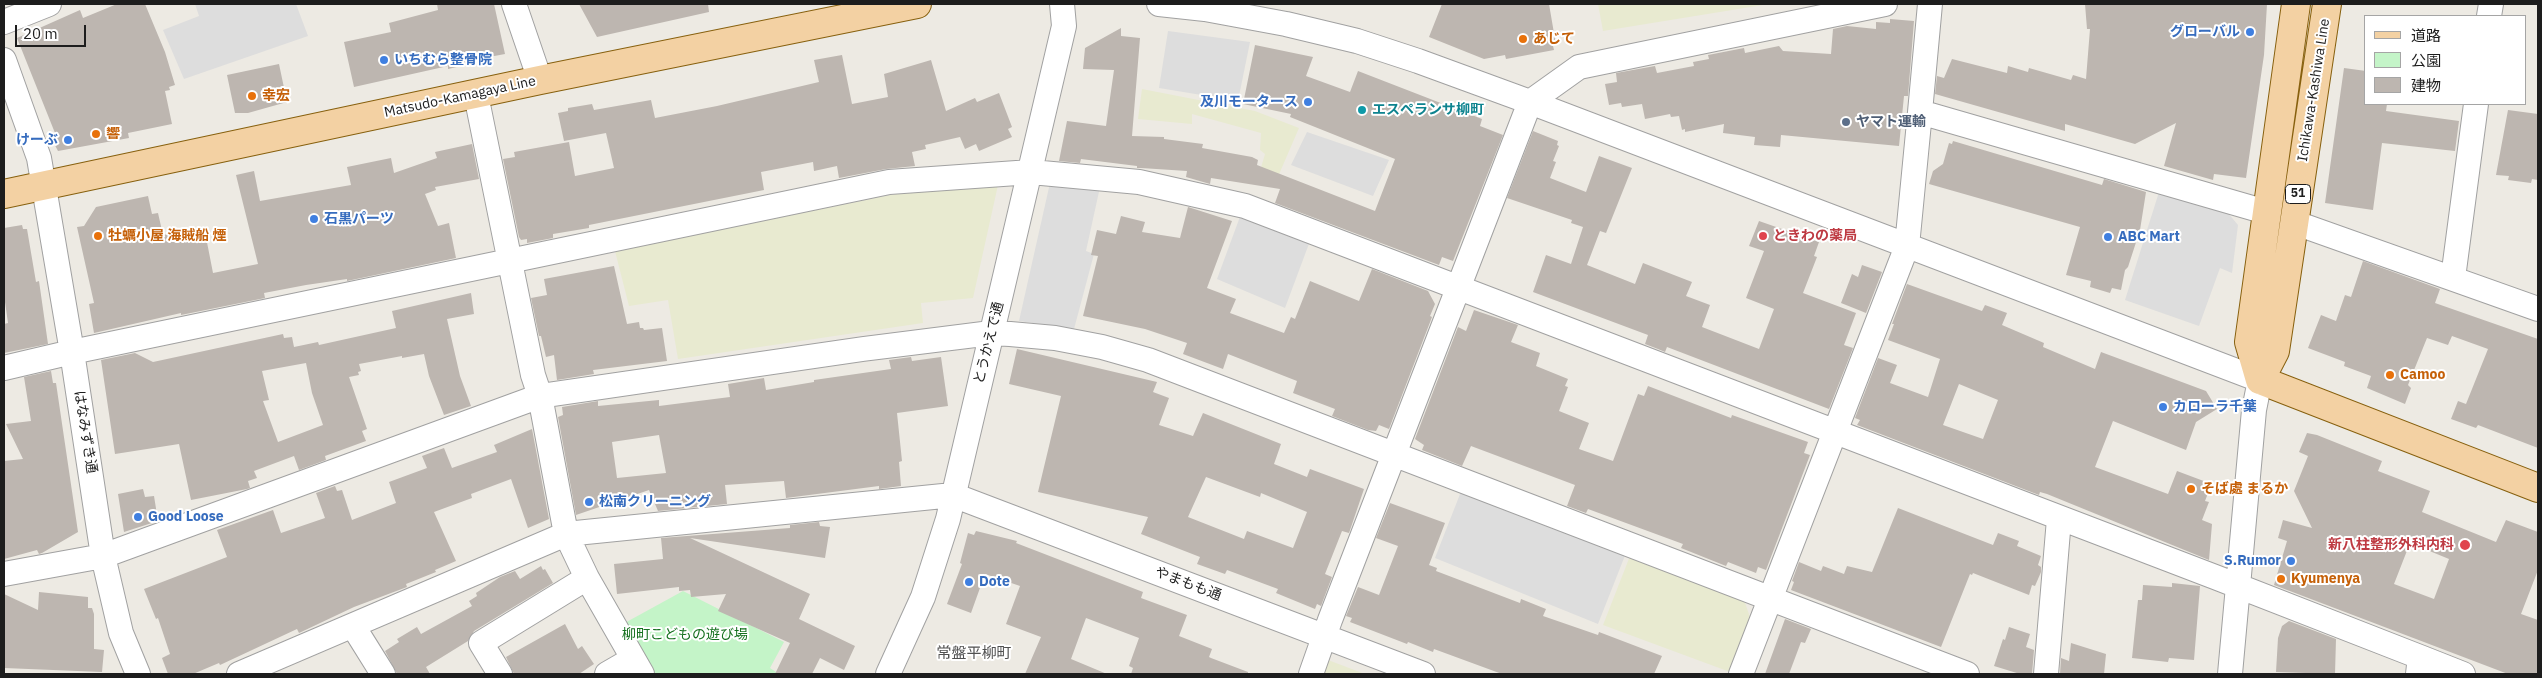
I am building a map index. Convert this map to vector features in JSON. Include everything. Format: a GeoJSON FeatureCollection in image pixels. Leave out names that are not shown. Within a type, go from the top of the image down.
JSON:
{"type":"FeatureCollection","features":[{"type":"Feature","properties":{"kind":"main road","name":"Matsudo-Kamagaya Line"},"geometry":{"type":"LineString","coordinates":[[4,194],[540,80],[918,4]]}},
{"type":"Feature","properties":{"kind":"main road","name":"51"},"geometry":{"type":"LineString","coordinates":[[2260,380],[2249,342],[2296,4]]}},
{"type":"Feature","properties":{"kind":"main road","name":"Ichikawa-Kashiwa Line"},"geometry":{"type":"LineString","coordinates":[[2260,380],[2275,351],[2327,4]]}},
{"type":"Feature","properties":{"kind":"main road"},"geometry":{"type":"LineString","coordinates":[[2260,380],[2538,488]]}},
{"type":"Feature","properties":{"kind":"street"},"geometry":{"type":"LineString","coordinates":[[4,22],[49,4]]}},
{"type":"Feature","properties":{"kind":"street"},"geometry":{"type":"LineString","coordinates":[[514,4],[540,80]]}},
{"type":"Feature","properties":{"kind":"street","name":"とうかえで通"},"geometry":{"type":"LineString","coordinates":[[888,674],[923,597],[953,495],[1031,172],[1064,26],[1062,4]]}},
{"type":"Feature","properties":{"kind":"street"},"geometry":{"type":"LineString","coordinates":[[1159,4],[1205,9],[1286,24],[1357,41],[1530,102],[2260,380],[2254,410],[2230,674]]}},
{"type":"Feature","properties":{"kind":"street"},"geometry":{"type":"LineString","coordinates":[[1311,674],[1394,453],[1530,102],[1579,67],[1885,4]]}},
{"type":"Feature","properties":{"kind":"street"},"geometry":{"type":"LineString","coordinates":[[1741,674],[1907,246],[1930,4]]}},
{"type":"Feature","properties":{"kind":"street","name":"はなみずき通"},"geometry":{"type":"LineString","coordinates":[[4,60],[38,158],[72,352],[104,556],[121,633],[138,674]]}},
{"type":"Feature","properties":{"kind":"street"},"geometry":{"type":"LineString","coordinates":[[476,95],[533,375],[540,396],[566,534],[587,578],[637,666],[607,674]]}},
{"type":"Feature","properties":{"kind":"street"},"geometry":{"type":"LineString","coordinates":[[2453,278],[2476,105]]}},
{"type":"Feature","properties":{"kind":"street"},"geometry":{"type":"LineString","coordinates":[[1920,112],[2266,212]]}},
{"type":"Feature","properties":{"kind":"street"},"geometry":{"type":"LineString","coordinates":[[4,368],[72,352],[889,182],[1031,172],[1139,182],[1245,206],[2238,587],[2419,666],[2463,674]]}},
{"type":"Feature","properties":{"kind":"street"},"geometry":{"type":"LineString","coordinates":[[2293,222],[2538,309]]}},
{"type":"Feature","properties":{"kind":"street"},"geometry":{"type":"LineString","coordinates":[[4,574],[104,556],[540,396],[991,333],[1055,338],[1102,347],[1148,360],[1967,674]]}},
{"type":"Feature","properties":{"kind":"street"},"geometry":{"type":"LineString","coordinates":[[239,674],[566,534],[953,495]]}},
{"type":"Feature","properties":{"kind":"street","name":"やまもも通"},"geometry":{"type":"LineString","coordinates":[[953,495],[1423,674]]}},
{"type":"Feature","properties":{"kind":"street"},"geometry":{"type":"LineString","coordinates":[[2046,674],[2060,519]]}},
{"type":"Feature","properties":{"kind":"street"},"geometry":{"type":"LineString","coordinates":[[500,674],[481,643],[587,578]]}},
{"type":"Feature","properties":{"kind":"street"},"geometry":{"type":"LineString","coordinates":[[353,626],[384,674]]}},
{"type":"Feature","properties":{"kind":"green space"},"geometry":{"type":"Polygon","coordinates":[[[1598,4],[1769,4],[1603,31],[1598,4]]]}},
{"type":"Feature","properties":{"kind":"green space"},"geometry":{"type":"Polygon","coordinates":[[[1142,89],[1255,111],[1299,128],[1277,179],[1259,174],[1265,154],[1260,150],[1261,133],[1192,114],[1192,124],[1138,119],[1142,89]]]}},
{"type":"Feature","properties":{"kind":"green space"},"geometry":{"type":"Polygon","coordinates":[[[998,185],[973,298],[921,303],[923,323],[678,359],[668,300],[629,306],[615,251],[905,192],[998,185]]]}},
{"type":"Feature","properties":{"kind":"green space"},"geometry":{"type":"Polygon","coordinates":[[[1630,556],[1744,600],[1750,617],[1730,672],[1603,625],[1630,556]]]}},
{"type":"Feature","properties":{"kind":"green space","name":"柳町こどもの遊び場"},"geometry":{"type":"Polygon","coordinates":[[[683,591],[784,642],[770,668],[779,674],[649,674],[621,625],[683,591]]]}},
{"type":"Feature","properties":{"kind":"green space"},"geometry":{"type":"Polygon","coordinates":[[[1328,660],[1365,674],[1322,674],[1328,660]]]}},
{"type":"Feature","properties":{"kind":"shaded area"},"geometry":{"type":"Polygon","coordinates":[[[195,4],[296,4],[308,36],[184,79],[163,30],[199,16],[195,4]]]}},
{"type":"Feature","properties":{"kind":"shaded area"},"geometry":{"type":"Polygon","coordinates":[[[1168,31],[1250,42],[1238,101],[1159,88],[1168,31]]]}},
{"type":"Feature","properties":{"kind":"shaded area"},"geometry":{"type":"Polygon","coordinates":[[[1307,132],[1389,160],[1373,196],[1291,165],[1307,132]]]}},
{"type":"Feature","properties":{"kind":"shaded area"},"geometry":{"type":"Polygon","coordinates":[[[1050,183],[1100,187],[1086,251],[1094,254],[1074,329],[1019,321],[1050,183]]]}},
{"type":"Feature","properties":{"kind":"shaded area"},"geometry":{"type":"Polygon","coordinates":[[[2159,192],[2228,213],[2238,225],[2232,273],[2220,268],[2199,326],[2125,300],[2159,192]]]}},
{"type":"Feature","properties":{"kind":"shaded area"},"geometry":{"type":"Polygon","coordinates":[[[1241,214],[1310,241],[1285,308],[1217,279],[1241,214]]]}},
{"type":"Feature","properties":{"kind":"shaded area"},"geometry":{"type":"Polygon","coordinates":[[[1462,489],[1626,553],[1598,624],[1435,558],[1462,489]]]}},
{"type":"Feature","properties":{"kind":"building"},"geometry":{"type":"Polygon","coordinates":[[[117,4],[145,4],[165,52],[175,85],[169,87],[170,90],[165,91],[172,124],[128,133],[129,138],[58,151],[49,134],[55,133],[17,38],[80,10],[83,18],[117,4]]]}},
{"type":"Feature","properties":{"kind":"building"},"geometry":{"type":"Polygon","coordinates":[[[437,4],[494,4],[505,54],[473,60],[474,63],[448,69],[448,66],[354,87],[344,42],[391,32],[389,23],[438,10],[437,4]]]}},
{"type":"Feature","properties":{"kind":"building"},"geometry":{"type":"Polygon","coordinates":[[[579,4],[708,4],[709,12],[597,37],[579,4]]]}},
{"type":"Feature","properties":{"kind":"building"},"geometry":{"type":"Polygon","coordinates":[[[1442,4],[1549,4],[1556,45],[1553,46],[1554,50],[1506,59],[1505,55],[1484,59],[1429,37],[1442,4]]]}},
{"type":"Feature","properties":{"kind":"building"},"geometry":{"type":"Polygon","coordinates":[[[2085,4],[2267,4],[2264,55],[2246,178],[2214,174],[2213,180],[2164,166],[2176,123],[2135,144],[2065,124],[2065,131],[1935,94],[1937,76],[1944,78],[1952,59],[2007,73],[2008,66],[2028,72],[2029,68],[2071,80],[2073,75],[2086,79],[2090,29],[2087,29],[2085,4]]]}},
{"type":"Feature","properties":{"kind":"building"},"geometry":{"type":"Polygon","coordinates":[[[1890,19],[1914,21],[1908,96],[1904,96],[1899,146],[1781,135],[1780,147],[1754,145],[1755,137],[1723,133],[1724,124],[1685,132],[1685,129],[1682,130],[1679,116],[1671,117],[1670,114],[1645,119],[1642,104],[1622,107],[1621,103],[1609,105],[1605,84],[1617,82],[1616,73],[1655,66],[1657,73],[1694,66],[1693,62],[1709,59],[1708,55],[1744,48],[1745,53],[1779,46],[1783,51],[1831,54],[1833,29],[1847,26],[1876,29],[1876,22],[1890,23],[1890,19]]]}},
{"type":"Feature","properties":{"kind":"building"},"geometry":{"type":"Polygon","coordinates":[[[1121,28],[1121,36],[1140,38],[1132,136],[1164,137],[1164,139],[1203,144],[1202,148],[1252,157],[1258,160],[1257,165],[1375,211],[1395,159],[1290,117],[1291,114],[1243,104],[1255,45],[1313,57],[1306,76],[1350,92],[1358,71],[1482,119],[1480,126],[1503,135],[1453,261],[1442,257],[1439,265],[1275,203],[1280,189],[1211,178],[1210,184],[1186,177],[1187,171],[1137,168],[1137,166],[1081,159],[1080,163],[1059,161],[1067,121],[1106,126],[1114,70],[1083,69],[1085,48],[1121,28]]]}},
{"type":"Feature","properties":{"kind":"building"},"geometry":{"type":"Polygon","coordinates":[[[842,55],[852,104],[888,97],[884,74],[931,60],[946,111],[975,98],[977,102],[999,93],[1012,127],[1008,129],[1012,137],[979,151],[976,144],[965,149],[960,137],[925,145],[926,149],[912,152],[915,166],[886,169],[839,178],[837,166],[814,171],[813,162],[761,172],[764,190],[589,225],[589,228],[553,234],[553,238],[527,243],[527,239],[521,240],[519,237],[503,159],[515,157],[514,152],[569,142],[575,176],[614,168],[606,133],[564,141],[558,113],[568,111],[568,108],[592,104],[594,110],[651,100],[655,118],[717,106],[819,82],[814,60],[842,55]]]}},
{"type":"Feature","properties":{"kind":"building"},"geometry":{"type":"Polygon","coordinates":[[[279,64],[287,102],[248,113],[235,113],[227,75],[279,64]]]}},
{"type":"Feature","properties":{"kind":"building"},"geometry":{"type":"Polygon","coordinates":[[[2344,68],[2364,71],[2364,105],[2387,105],[2386,111],[2459,121],[2455,151],[2382,143],[2373,210],[2325,203],[2344,68]]]}},
{"type":"Feature","properties":{"kind":"building"},"geometry":{"type":"Polygon","coordinates":[[[2508,110],[2538,114],[2538,180],[2532,179],[2531,183],[2508,180],[2509,176],[2496,175],[2508,110]]]}},
{"type":"Feature","properties":{"kind":"building"},"geometry":{"type":"Polygon","coordinates":[[[1533,131],[1558,141],[1557,145],[1559,146],[1553,161],[1556,162],[1550,178],[1586,192],[1599,156],[1632,168],[1606,233],[1600,231],[1587,265],[1635,284],[1643,263],[1692,282],[1686,296],[1710,305],[1702,327],[1759,349],[1774,309],[1746,298],[1764,251],[1749,246],[1759,221],[1819,242],[1814,256],[1817,257],[1803,293],[1856,313],[1844,345],[1853,348],[1829,409],[1667,347],[1665,352],[1645,344],[1648,335],[1533,292],[1546,255],[1571,264],[1583,227],[1571,223],[1572,220],[1507,198],[1533,131]]]}},
{"type":"Feature","properties":{"kind":"building"},"geometry":{"type":"Polygon","coordinates":[[[1953,141],[2102,185],[2104,179],[2146,192],[2140,230],[2128,267],[2125,270],[2121,290],[2112,288],[2110,293],[2090,287],[2091,281],[2066,275],[2080,227],[1929,184],[1933,171],[1943,164],[1949,143],[1952,144],[1953,141]]]}},
{"type":"Feature","properties":{"kind":"building"},"geometry":{"type":"Polygon","coordinates":[[[472,144],[479,179],[435,187],[436,190],[425,194],[438,226],[449,223],[456,258],[347,281],[347,279],[264,293],[265,298],[181,315],[181,313],[94,333],[89,304],[94,303],[77,227],[84,226],[96,207],[148,196],[152,214],[158,213],[163,235],[204,227],[213,273],[258,264],[236,175],[254,171],[260,201],[351,185],[347,167],[391,158],[394,173],[437,158],[435,152],[472,144]]]}},
{"type":"Feature","properties":{"kind":"building"},"geometry":{"type":"Polygon","coordinates":[[[1188,207],[1232,221],[1207,288],[1236,299],[1230,313],[1284,333],[1291,317],[1295,319],[1310,281],[1359,301],[1372,269],[1428,291],[1435,304],[1430,316],[1432,317],[1389,429],[1379,425],[1376,431],[1368,430],[1332,416],[1335,409],[1293,393],[1297,381],[1228,354],[1223,369],[1183,354],[1187,343],[1145,329],[1083,316],[1098,256],[1091,255],[1097,230],[1116,234],[1121,216],[1145,222],[1142,232],[1180,238],[1188,207]]]}},
{"type":"Feature","properties":{"kind":"building"},"geometry":{"type":"Polygon","coordinates":[[[22,225],[23,229],[27,229],[36,282],[39,281],[48,344],[4,353],[4,324],[8,323],[4,295],[4,228],[22,225]]]}},
{"type":"Feature","properties":{"kind":"building"},"geometry":{"type":"Polygon","coordinates":[[[2363,261],[2440,289],[2435,303],[2538,339],[2538,448],[2478,425],[2476,428],[2451,419],[2458,401],[2466,404],[2488,349],[2452,336],[2448,345],[2427,338],[2408,385],[2411,388],[2405,404],[2367,388],[2371,376],[2344,366],[2345,362],[2308,348],[2321,315],[2336,321],[2345,295],[2351,297],[2363,261]]]}},
{"type":"Feature","properties":{"kind":"building"},"geometry":{"type":"Polygon","coordinates":[[[1862,265],[1882,272],[1866,313],[1841,303],[1852,274],[1858,277],[1862,265]]]}},
{"type":"Feature","properties":{"kind":"building"},"geometry":{"type":"Polygon","coordinates":[[[614,266],[627,324],[639,322],[640,328],[644,330],[662,328],[667,361],[593,370],[594,374],[557,380],[554,355],[546,357],[541,336],[539,336],[531,298],[547,295],[544,279],[614,266]]]}},
{"type":"Feature","properties":{"kind":"building"},"geometry":{"type":"Polygon","coordinates":[[[1907,284],[1982,311],[1985,305],[2007,313],[2002,325],[2044,343],[2043,347],[2095,369],[2101,352],[2206,391],[2217,409],[2196,422],[2186,450],[2113,421],[2095,467],[2168,494],[2177,471],[2209,483],[2207,487],[2210,488],[2205,501],[2209,502],[2202,520],[2212,524],[2209,560],[2047,494],[2040,492],[2039,495],[1857,425],[1860,420],[1855,418],[1878,358],[1897,365],[1890,383],[1928,397],[1940,359],[1888,340],[1894,324],[1892,324],[1907,284]],[[1959,384],[1943,425],[1983,439],[1998,400],[1959,384]]]}},
{"type":"Feature","properties":{"kind":"building"},"geometry":{"type":"Polygon","coordinates":[[[471,293],[474,314],[447,319],[460,376],[471,406],[444,415],[429,376],[424,354],[402,358],[402,356],[359,364],[361,371],[358,372],[359,375],[349,377],[367,429],[362,431],[366,441],[325,456],[326,460],[299,470],[294,456],[254,471],[257,478],[248,481],[250,488],[191,500],[179,444],[115,454],[101,360],[135,353],[153,362],[283,334],[284,338],[292,337],[294,347],[318,342],[319,345],[396,328],[392,311],[471,293]],[[306,363],[262,371],[269,400],[263,401],[278,442],[323,425],[312,393],[306,363]]]}},
{"type":"Feature","properties":{"kind":"building"},"geometry":{"type":"Polygon","coordinates":[[[1474,310],[1518,325],[1511,342],[1540,353],[1536,366],[1568,379],[1565,386],[1568,387],[1559,411],[1589,423],[1579,449],[1613,461],[1638,394],[1644,396],[1648,386],[1731,418],[1732,415],[1808,442],[1804,453],[1810,455],[1766,570],[1758,567],[1756,573],[1728,562],[1726,566],[1681,548],[1683,544],[1588,509],[1586,513],[1567,506],[1575,485],[1471,446],[1462,466],[1422,450],[1424,445],[1415,439],[1458,327],[1466,331],[1474,310]]]}},
{"type":"Feature","properties":{"kind":"building"},"geometry":{"type":"Polygon","coordinates":[[[1017,349],[1157,382],[1153,392],[1169,398],[1159,425],[1193,436],[1203,413],[1281,444],[1274,464],[1307,477],[1310,469],[1364,489],[1349,533],[1342,531],[1325,574],[1332,577],[1321,606],[1317,604],[1315,609],[1276,593],[1278,589],[1227,570],[1225,574],[1197,564],[1200,557],[1141,534],[1148,517],[1038,492],[1061,396],[1009,384],[1017,349]],[[1206,477],[1188,517],[1244,539],[1247,531],[1293,548],[1307,512],[1261,493],[1260,497],[1206,477]]]}},
{"type":"Feature","properties":{"kind":"building"},"geometry":{"type":"Polygon","coordinates":[[[911,357],[912,361],[941,357],[948,406],[897,413],[902,461],[899,462],[901,486],[879,489],[879,486],[786,498],[784,481],[725,485],[727,504],[658,511],[649,490],[576,515],[558,417],[563,415],[562,407],[598,401],[598,406],[659,400],[659,406],[730,397],[728,384],[764,378],[766,390],[814,382],[814,380],[891,369],[889,360],[911,357]],[[659,435],[612,442],[617,478],[666,473],[659,435]]]}},
{"type":"Feature","properties":{"kind":"building"},"geometry":{"type":"Polygon","coordinates":[[[51,371],[53,383],[56,383],[78,532],[42,553],[39,554],[37,550],[4,559],[4,461],[23,459],[6,424],[31,421],[24,377],[51,371]]]}},
{"type":"Feature","properties":{"kind":"building"},"geometry":{"type":"Polygon","coordinates":[[[532,429],[549,519],[528,528],[511,479],[471,494],[472,498],[434,512],[456,561],[435,570],[436,572],[406,584],[407,587],[354,607],[299,633],[297,629],[220,665],[219,663],[193,674],[168,674],[162,658],[170,654],[158,618],[156,619],[144,589],[227,557],[217,530],[273,510],[281,533],[325,518],[316,493],[335,486],[337,491],[342,490],[352,520],[396,503],[389,482],[427,468],[422,456],[444,448],[452,468],[497,452],[494,445],[532,429]]]}},
{"type":"Feature","properties":{"kind":"building"},"geometry":{"type":"Polygon","coordinates":[[[2307,433],[2317,435],[2382,461],[2378,471],[2430,491],[2422,512],[2496,542],[2506,520],[2538,532],[2538,570],[2521,614],[2538,620],[2538,674],[2508,674],[2274,585],[2287,541],[2278,538],[2283,520],[2312,528],[2294,491],[2308,456],[2299,452],[2307,433]],[[2410,543],[2394,584],[2434,599],[2449,559],[2410,543]]]}},
{"type":"Feature","properties":{"kind":"building"},"geometry":{"type":"Polygon","coordinates":[[[143,489],[145,497],[154,496],[158,521],[124,532],[118,494],[143,489]]]}},
{"type":"Feature","properties":{"kind":"building"},"geometry":{"type":"Polygon","coordinates":[[[1390,503],[1445,523],[1429,565],[1437,568],[1436,571],[1520,603],[1521,599],[1546,609],[1543,616],[1598,635],[1599,632],[1662,656],[1654,674],[1502,674],[1434,649],[1433,652],[1408,642],[1407,644],[1350,622],[1352,618],[1346,616],[1358,587],[1379,595],[1398,546],[1376,538],[1390,503]]]}},
{"type":"Feature","properties":{"kind":"building"},"geometry":{"type":"Polygon","coordinates":[[[1898,508],[1993,545],[1998,533],[2019,541],[2017,546],[2041,556],[2038,565],[2041,567],[2041,572],[2035,586],[2032,585],[2029,595],[1973,573],[1972,575],[1970,574],[1941,647],[1791,590],[1794,582],[1792,581],[1799,562],[1821,571],[1823,566],[1844,574],[1847,566],[1872,572],[1898,508]]]}},
{"type":"Feature","properties":{"kind":"building"},"geometry":{"type":"Polygon","coordinates":[[[819,522],[820,526],[830,527],[825,558],[690,538],[810,594],[799,619],[855,646],[844,670],[820,658],[812,674],[775,674],[790,643],[718,611],[726,594],[691,597],[690,590],[679,591],[679,587],[617,594],[614,564],[663,559],[661,538],[790,528],[790,525],[819,522]]]}},
{"type":"Feature","properties":{"kind":"building"},"geometry":{"type":"Polygon","coordinates":[[[976,531],[1017,541],[1016,543],[1143,592],[1141,598],[1187,615],[1179,636],[1212,649],[1209,657],[1248,672],[1248,674],[1131,674],[1133,668],[1129,666],[1139,638],[1086,618],[1071,659],[1107,674],[1025,674],[1041,637],[1006,624],[1020,586],[985,574],[971,613],[947,604],[962,564],[960,563],[968,533],[974,535],[976,531]]]}},
{"type":"Feature","properties":{"kind":"building"},"geometry":{"type":"Polygon","coordinates":[[[541,566],[543,570],[545,569],[553,583],[474,631],[468,641],[426,667],[430,674],[397,674],[385,651],[399,642],[397,639],[417,627],[421,634],[472,606],[469,601],[477,596],[476,593],[500,577],[515,571],[520,579],[541,566]]]}},
{"type":"Feature","properties":{"kind":"building"},"geometry":{"type":"Polygon","coordinates":[[[2172,583],[2200,586],[2194,660],[2169,658],[2168,662],[2132,658],[2138,600],[2142,600],[2143,585],[2172,587],[2172,583]]]}},
{"type":"Feature","properties":{"kind":"building"},"geometry":{"type":"Polygon","coordinates":[[[39,592],[88,597],[88,608],[92,608],[94,614],[94,649],[104,650],[102,672],[4,668],[4,594],[38,610],[39,592]]]}},
{"type":"Feature","properties":{"kind":"building"},"geometry":{"type":"Polygon","coordinates":[[[1785,619],[1811,629],[1805,643],[1801,642],[1789,674],[1765,674],[1785,619]]]}},
{"type":"Feature","properties":{"kind":"building"},"geometry":{"type":"Polygon","coordinates":[[[2289,621],[2336,639],[2335,674],[2276,672],[2278,638],[2282,626],[2289,621]]]}},
{"type":"Feature","properties":{"kind":"building"},"geometry":{"type":"Polygon","coordinates":[[[565,624],[578,649],[582,646],[594,664],[579,674],[514,674],[506,657],[565,624]]]}},
{"type":"Feature","properties":{"kind":"building"},"geometry":{"type":"Polygon","coordinates":[[[2009,627],[2030,634],[2026,647],[2034,650],[2032,674],[2020,674],[1994,666],[2009,627]]]}},
{"type":"Feature","properties":{"kind":"building"},"geometry":{"type":"Polygon","coordinates":[[[2071,643],[2106,654],[2104,674],[2060,674],[2061,658],[2069,661],[2071,643]]]}},
{"type":"Feature","properties":{"kind":"place","name":"グローバル"},"geometry":{"type":"Point","coordinates":[2250,32]}},
{"type":"Feature","properties":{"kind":"place","name":"あじて"},"geometry":{"type":"Point","coordinates":[1523,39]}},
{"type":"Feature","properties":{"kind":"place","name":"いちむら整骨院"},"geometry":{"type":"Point","coordinates":[384,60]}},
{"type":"Feature","properties":{"kind":"place","name":"幸宏"},"geometry":{"type":"Point","coordinates":[252,96]}},
{"type":"Feature","properties":{"kind":"place","name":"及川モータース"},"geometry":{"type":"Point","coordinates":[1308,102]}},
{"type":"Feature","properties":{"kind":"place","name":"エスペランサ柳町"},"geometry":{"type":"Point","coordinates":[1362,110]}},
{"type":"Feature","properties":{"kind":"place","name":"ヤマト運輸"},"geometry":{"type":"Point","coordinates":[1846,122]}},
{"type":"Feature","properties":{"kind":"place","name":"響"},"geometry":{"type":"Point","coordinates":[96,134]}},
{"type":"Feature","properties":{"kind":"place","name":"けーぶ"},"geometry":{"type":"Point","coordinates":[68,140]}},
{"type":"Feature","properties":{"kind":"place","name":"石黒パーツ"},"geometry":{"type":"Point","coordinates":[314,219]}},
{"type":"Feature","properties":{"kind":"place","name":"牡蠣小屋 海賊船 煙"},"geometry":{"type":"Point","coordinates":[98,236]}},
{"type":"Feature","properties":{"kind":"place","name":"ときわの薬局"},"geometry":{"type":"Point","coordinates":[1763,236]}},
{"type":"Feature","properties":{"kind":"place","name":"ABC Mart"},"geometry":{"type":"Point","coordinates":[2108,237]}},
{"type":"Feature","properties":{"kind":"place","name":"Camoo"},"geometry":{"type":"Point","coordinates":[2390,375]}},
{"type":"Feature","properties":{"kind":"place","name":"カローラ千葉"},"geometry":{"type":"Point","coordinates":[2163,407]}},
{"type":"Feature","properties":{"kind":"place","name":"そば處 まるか"},"geometry":{"type":"Point","coordinates":[2191,489]}},
{"type":"Feature","properties":{"kind":"place","name":"松南クリーニング"},"geometry":{"type":"Point","coordinates":[589,502]}},
{"type":"Feature","properties":{"kind":"place","name":"Good Loose"},"geometry":{"type":"Point","coordinates":[138,517]}},
{"type":"Feature","properties":{"kind":"place","name":"新八柱整形外科内科"},"geometry":{"type":"Point","coordinates":[2465,545]}},
{"type":"Feature","properties":{"kind":"place","name":"S.Rumor"},"geometry":{"type":"Point","coordinates":[2291,561]}},
{"type":"Feature","properties":{"kind":"place","name":"Kyumenya"},"geometry":{"type":"Point","coordinates":[2281,579]}},
{"type":"Feature","properties":{"kind":"place","name":"Dote"},"geometry":{"type":"Point","coordinates":[969,582]}},
{"type":"Feature","properties":{"kind":"district","name":"常盤平柳町"},"geometry":{"type":"Point","coordinates":[974,654]}}]}
